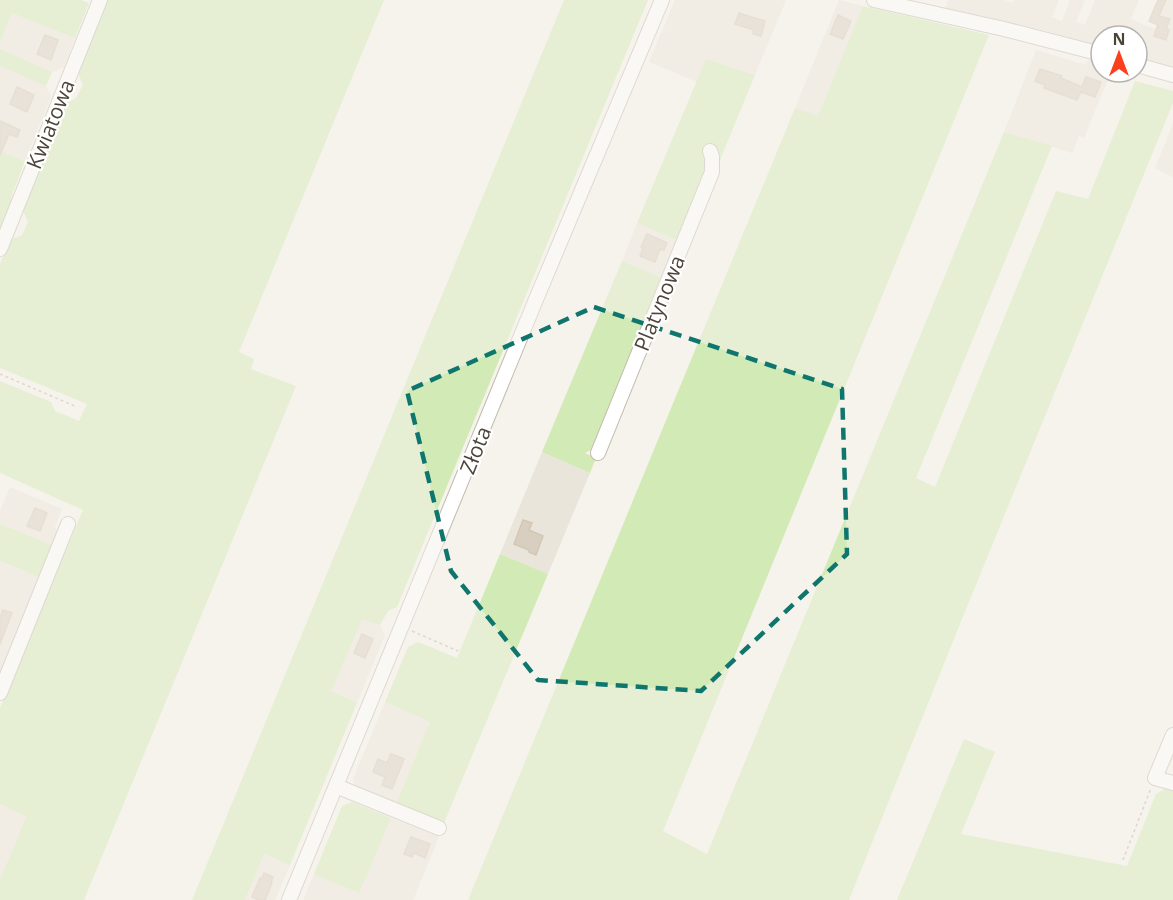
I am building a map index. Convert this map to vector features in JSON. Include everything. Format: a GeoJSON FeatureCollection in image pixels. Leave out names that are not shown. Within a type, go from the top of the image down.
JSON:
{"type":"FeatureCollection","features":[{"type":"Feature","properties":{"kind":"street","name":"Kwiatowa"},"geometry":{"type":"LineString","coordinates":[[0,249],[100,0]]}},
{"type":"Feature","properties":{"kind":"street","name":"Złota"},"geometry":{"type":"LineString","coordinates":[[289,900],[662,0]]}},
{"type":"Feature","properties":{"kind":"street"},"geometry":{"type":"LineString","coordinates":[[874,0],[1089,51]]}},
{"type":"Feature","properties":{"kind":"street"},"geometry":{"type":"LineString","coordinates":[[1149,68],[1173,75]]}},
{"type":"Feature","properties":{"kind":"street","name":"Platynowa"},"geometry":{"type":"LineString","coordinates":[[598,453],[712,172],[710,151]]}},
{"type":"Feature","properties":{"kind":"street"},"geometry":{"type":"LineString","coordinates":[[0,693],[68,524]]}},
{"type":"Feature","properties":{"kind":"street"},"geometry":{"type":"LineString","coordinates":[[1173,735],[1155,778],[1173,783]]}},
{"type":"Feature","properties":{"kind":"street"},"geometry":{"type":"LineString","coordinates":[[336,786],[439,828]]}},
{"type":"Feature","properties":{"kind":"path"},"geometry":{"type":"LineString","coordinates":[[0,375],[77,407]]}},
{"type":"Feature","properties":{"kind":"path"},"geometry":{"type":"LineString","coordinates":[[402,626],[458,651]]}},
{"type":"Feature","properties":{"kind":"path"},"geometry":{"type":"LineString","coordinates":[[1123,860],[1155,778]]}},
{"type":"Feature","properties":{"kind":"highlighted area"},"geometry":{"type":"Polygon","coordinates":[[[594,307],[842,389],[847,554],[701,691],[538,680],[451,571],[407,391],[594,307]]]}},
{"type":"Feature","properties":{"kind":"shaded area"},"geometry":{"type":"Polygon","coordinates":[[[675,0],[786,0],[755,75],[706,59],[697,82],[649,62],[675,0]]]}},
{"type":"Feature","properties":{"kind":"shaded area"},"geometry":{"type":"Polygon","coordinates":[[[839,0],[863,6],[818,117],[795,108],[839,0]]]}},
{"type":"Feature","properties":{"kind":"shaded area"},"geometry":{"type":"Polygon","coordinates":[[[948,0],[1004,0],[1012,3],[1014,0],[1059,0],[1052,17],[1062,21],[1070,0],[1085,0],[1076,22],[1085,25],[1095,0],[1139,0],[1131,19],[1143,24],[1089,24],[1089,43],[1047,31],[945,9],[948,0]]]}},
{"type":"Feature","properties":{"kind":"shaded area"},"geometry":{"type":"Polygon","coordinates":[[[1167,0],[1173,0],[1173,68],[1149,61],[1149,26],[1155,29],[1167,0]]]}},
{"type":"Feature","properties":{"kind":"shaded area"},"geometry":{"type":"Polygon","coordinates":[[[12,13],[75,38],[64,67],[52,72],[0,49],[0,42],[12,13]]]}},
{"type":"Feature","properties":{"kind":"shaded area"},"geometry":{"type":"Polygon","coordinates":[[[1036,50],[1086,65],[1089,60],[1089,84],[1106,84],[1084,138],[1079,136],[1072,153],[1004,132],[1036,50]]]}},
{"type":"Feature","properties":{"kind":"shaded area"},"geometry":{"type":"Polygon","coordinates":[[[0,66],[46,86],[51,97],[25,161],[0,151],[0,66]]]}},
{"type":"Feature","properties":{"kind":"shaded area"},"geometry":{"type":"Polygon","coordinates":[[[1173,123],[1173,177],[1155,168],[1173,123]]]}},
{"type":"Feature","properties":{"kind":"shaded area"},"geometry":{"type":"Polygon","coordinates":[[[637,223],[679,241],[664,279],[622,261],[637,223]]]}},
{"type":"Feature","properties":{"kind":"shaded area"},"geometry":{"type":"Polygon","coordinates":[[[542,452],[590,473],[548,574],[500,554],[542,452]]]}},
{"type":"Feature","properties":{"kind":"shaded area"},"geometry":{"type":"Polygon","coordinates":[[[10,487],[62,509],[55,527],[59,536],[55,546],[0,524],[0,511],[10,487]]]}},
{"type":"Feature","properties":{"kind":"shaded area"},"geometry":{"type":"Polygon","coordinates":[[[0,561],[41,578],[0,679],[0,561]]]}},
{"type":"Feature","properties":{"kind":"shaded area"},"geometry":{"type":"Polygon","coordinates":[[[362,618],[380,625],[385,635],[357,703],[331,691],[362,618]]]}},
{"type":"Feature","properties":{"kind":"shaded area"},"geometry":{"type":"Polygon","coordinates":[[[385,702],[430,722],[396,804],[357,789],[353,779],[385,702]]]}},
{"type":"Feature","properties":{"kind":"shaded area"},"geometry":{"type":"Polygon","coordinates":[[[0,804],[26,817],[0,879],[0,804]]]}},
{"type":"Feature","properties":{"kind":"shaded area"},"geometry":{"type":"Polygon","coordinates":[[[391,818],[439,837],[413,900],[303,900],[314,874],[359,893],[391,818]]]}},
{"type":"Feature","properties":{"kind":"shaded area"},"geometry":{"type":"Polygon","coordinates":[[[264,854],[290,865],[275,900],[245,900],[264,854]]]}},
{"type":"Feature","properties":{"kind":"green space"},"geometry":{"type":"Polygon","coordinates":[[[0,0],[81,0],[89,3],[75,38],[12,13],[0,42],[0,0]]]}},
{"type":"Feature","properties":{"kind":"green space"},"geometry":{"type":"Polygon","coordinates":[[[107,0],[384,0],[239,352],[254,359],[251,369],[296,386],[84,900],[0,900],[0,879],[26,817],[0,804],[0,708],[83,510],[0,473],[0,381],[51,402],[55,411],[79,421],[87,404],[0,368],[0,264],[10,240],[22,235],[28,222],[22,209],[65,104],[76,98],[83,85],[78,73],[107,0]]]}},
{"type":"Feature","properties":{"kind":"green space"},"geometry":{"type":"Polygon","coordinates":[[[564,0],[648,0],[397,607],[388,611],[380,625],[362,619],[331,691],[357,703],[290,865],[264,854],[245,900],[192,900],[564,0]]]}},
{"type":"Feature","properties":{"kind":"green space"},"geometry":{"type":"Polygon","coordinates":[[[863,6],[989,35],[663,831],[707,854],[1004,132],[1052,146],[916,478],[935,487],[1056,191],[1088,199],[1134,84],[1146,84],[1173,91],[1173,103],[849,900],[468,900],[795,108],[818,116],[863,6]]]}},
{"type":"Feature","properties":{"kind":"green space"},"geometry":{"type":"Polygon","coordinates":[[[0,49],[52,72],[46,86],[0,66],[0,49]]]}},
{"type":"Feature","properties":{"kind":"green space"},"geometry":{"type":"Polygon","coordinates":[[[706,59],[755,75],[718,165],[705,162],[708,170],[679,241],[637,223],[706,59]]]}},
{"type":"Feature","properties":{"kind":"green space"},"geometry":{"type":"Polygon","coordinates":[[[0,151],[25,161],[11,197],[17,200],[0,243],[0,151]]]}},
{"type":"Feature","properties":{"kind":"green space"},"geometry":{"type":"Polygon","coordinates":[[[622,261],[664,279],[593,449],[585,453],[596,458],[590,473],[542,452],[622,261]]]}},
{"type":"Feature","properties":{"kind":"green space"},"geometry":{"type":"Polygon","coordinates":[[[0,524],[55,546],[41,578],[0,561],[0,524]]]}},
{"type":"Feature","properties":{"kind":"green space"},"geometry":{"type":"Polygon","coordinates":[[[500,554],[548,574],[444,823],[396,804],[430,722],[385,702],[408,647],[418,642],[457,658],[500,554]]]}},
{"type":"Feature","properties":{"kind":"green space"},"geometry":{"type":"Polygon","coordinates":[[[964,739],[995,752],[961,834],[1127,866],[1156,794],[1166,788],[1173,789],[1173,900],[897,900],[964,739]]]}},
{"type":"Feature","properties":{"kind":"green space"},"geometry":{"type":"Polygon","coordinates":[[[352,802],[391,818],[359,893],[314,874],[342,806],[352,802]]]}},
{"type":"Feature","properties":{"kind":"building"},"geometry":{"type":"Polygon","coordinates":[[[1158,0],[1166,0],[1159,16],[1170,19],[1166,29],[1169,30],[1166,40],[1154,36],[1158,25],[1149,21],[1158,0]]]}},
{"type":"Feature","properties":{"kind":"building"},"geometry":{"type":"Polygon","coordinates":[[[739,13],[765,21],[761,36],[753,34],[754,30],[735,24],[739,13]]]}},
{"type":"Feature","properties":{"kind":"building"},"geometry":{"type":"Polygon","coordinates":[[[838,15],[851,21],[843,39],[830,34],[838,15]]]}},
{"type":"Feature","properties":{"kind":"building"},"geometry":{"type":"Polygon","coordinates":[[[45,35],[58,40],[51,60],[37,54],[45,35]]]}},
{"type":"Feature","properties":{"kind":"building"},"geometry":{"type":"Polygon","coordinates":[[[1040,69],[1062,76],[1061,78],[1082,87],[1086,77],[1089,78],[1089,84],[1100,84],[1095,97],[1081,92],[1077,100],[1044,88],[1045,85],[1035,81],[1040,69]]]}},
{"type":"Feature","properties":{"kind":"building"},"geometry":{"type":"Polygon","coordinates":[[[17,87],[34,95],[27,112],[10,104],[17,87]]]}},
{"type":"Feature","properties":{"kind":"building"},"geometry":{"type":"Polygon","coordinates":[[[0,121],[20,130],[17,137],[9,134],[0,155],[0,121]]]}},
{"type":"Feature","properties":{"kind":"building"},"geometry":{"type":"Polygon","coordinates":[[[647,234],[667,243],[664,250],[660,249],[655,262],[640,256],[647,234]]]}},
{"type":"Feature","properties":{"kind":"building"},"geometry":{"type":"Polygon","coordinates":[[[35,508],[47,513],[40,531],[27,526],[35,508]]]}},
{"type":"Feature","properties":{"kind":"building"},"geometry":{"type":"Polygon","coordinates":[[[523,520],[532,523],[529,530],[543,536],[536,555],[514,544],[523,520]]]}},
{"type":"Feature","properties":{"kind":"building"},"geometry":{"type":"Polygon","coordinates":[[[3,610],[12,613],[0,644],[0,618],[3,610]]]}},
{"type":"Feature","properties":{"kind":"building"},"geometry":{"type":"Polygon","coordinates":[[[362,634],[373,639],[365,658],[354,653],[362,634]]]}},
{"type":"Feature","properties":{"kind":"building"},"geometry":{"type":"Polygon","coordinates":[[[391,754],[404,759],[392,789],[382,785],[385,777],[373,772],[378,759],[387,763],[391,754]]]}},
{"type":"Feature","properties":{"kind":"building"},"geometry":{"type":"Polygon","coordinates":[[[411,837],[430,844],[425,858],[414,853],[412,857],[404,854],[411,837]]]}},
{"type":"Feature","properties":{"kind":"building"},"geometry":{"type":"Polygon","coordinates":[[[264,873],[273,877],[272,883],[265,900],[258,900],[252,897],[264,873]]]}}]}
